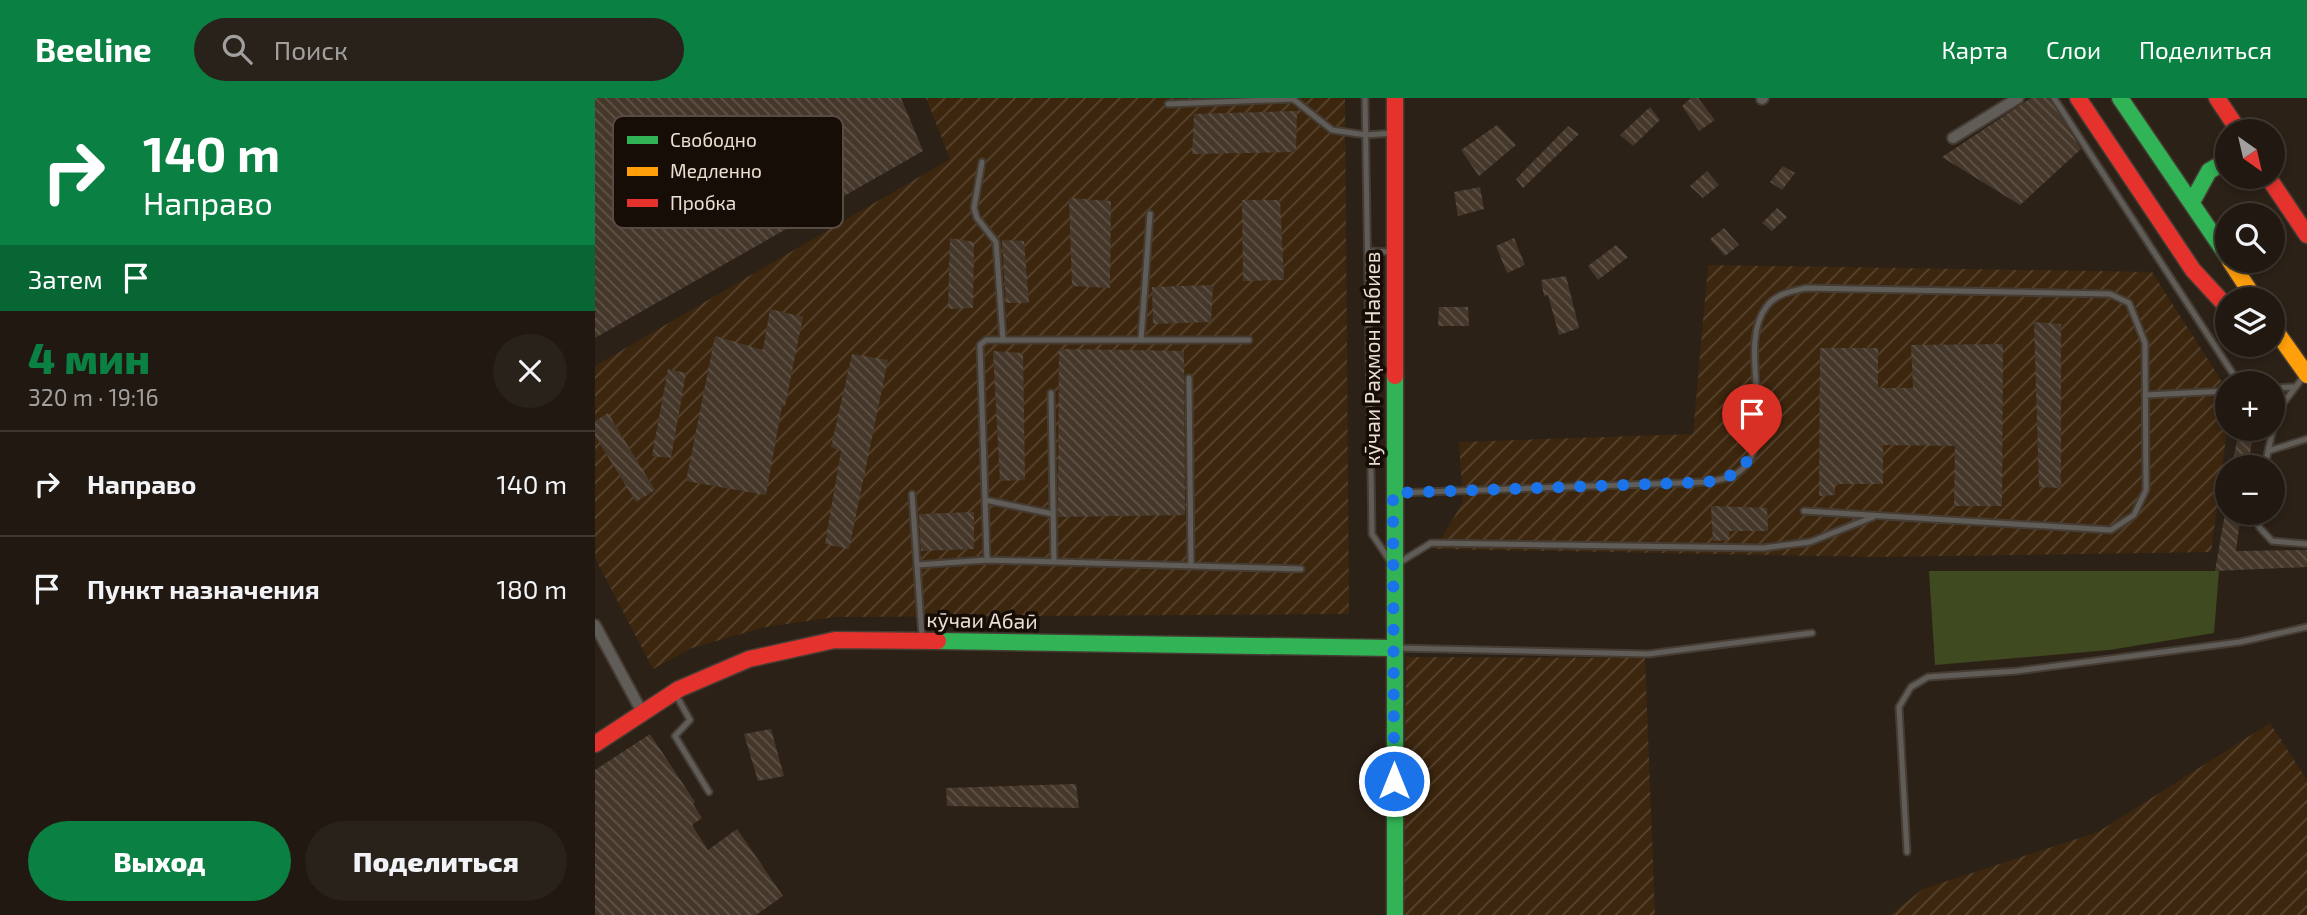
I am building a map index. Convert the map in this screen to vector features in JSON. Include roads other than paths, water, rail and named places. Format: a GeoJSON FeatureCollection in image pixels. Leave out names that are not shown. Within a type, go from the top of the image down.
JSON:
{"type":"FeatureCollection","features":[{"type":"Feature","properties":{"kind":"main road","name":"кӯчаи Раҳмон Набиев"},"geometry":{"type":"LineString","coordinates":[[1395,98],[1395,915]]}},
{"type":"Feature","properties":{"kind":"main road"},"geometry":{"type":"LineString","coordinates":[[2078,98],[2193,270],[2215,294]]}},
{"type":"Feature","properties":{"kind":"main road"},"geometry":{"type":"LineString","coordinates":[[2120,98],[2215,237]]}},
{"type":"Feature","properties":{"kind":"main road"},"geometry":{"type":"LineString","coordinates":[[2217,98],[2231,119]]}},
{"type":"Feature","properties":{"kind":"main road"},"geometry":{"type":"LineString","coordinates":[[2192,202],[2201,178],[2215,164]]}},
{"type":"Feature","properties":{"kind":"main road"},"geometry":{"type":"LineString","coordinates":[[2276,189],[2307,235]]}},
{"type":"Feature","properties":{"kind":"main road"},"geometry":{"type":"LineString","coordinates":[[2285,344],[2307,374]]}},
{"type":"Feature","properties":{"kind":"main road","name":"кӯчаи Абаӣ"},"geometry":{"type":"LineString","coordinates":[[595,744],[674,692],[749,659],[835,640],[1393,648]]}},
{"type":"Feature","properties":{"kind":"street"},"geometry":{"type":"LineString","coordinates":[[1954,138],[2018,98]]}},
{"type":"Feature","properties":{"kind":"street"},"geometry":{"type":"LineString","coordinates":[[595,625],[642,712]]}},
{"type":"Feature","properties":{"kind":"lane"},"geometry":{"type":"LineString","coordinates":[[1366,98],[1371,534],[1377,547],[1393,566],[1431,543],[1763,548],[1810,542],[1876,516]]}},
{"type":"Feature","properties":{"kind":"lane"},"geometry":{"type":"LineString","coordinates":[[2054,98],[2231,371]]}},
{"type":"Feature","properties":{"kind":"lane"},"geometry":{"type":"LineString","coordinates":[[1168,104],[1293,99],[1332,130],[1366,135],[1395,133]]}},
{"type":"Feature","properties":{"kind":"lane"},"geometry":{"type":"LineString","coordinates":[[982,162],[974,208],[977,218],[996,242],[1003,340]]}},
{"type":"Feature","properties":{"kind":"lane"},"geometry":{"type":"LineString","coordinates":[[1141,340],[1150,214]]}},
{"type":"Feature","properties":{"kind":"lane"},"geometry":{"type":"LineString","coordinates":[[1368,251],[1394,252]]}},
{"type":"Feature","properties":{"kind":"lane"},"geometry":{"type":"LineString","coordinates":[[1393,493],[1708,482],[1735,474],[1752,456],[1757,436],[1756,323],[1768,304],[1783,294],[1806,288],[2110,294],[2129,303],[2145,343],[2146,490],[2134,515],[2111,530],[1804,511]]}},
{"type":"Feature","properties":{"kind":"lane"},"geometry":{"type":"LineString","coordinates":[[987,560],[980,345],[986,340],[1249,340]]}},
{"type":"Feature","properties":{"kind":"lane"},"geometry":{"type":"LineString","coordinates":[[2285,399],[2307,374]]}},
{"type":"Feature","properties":{"kind":"lane"},"geometry":{"type":"LineString","coordinates":[[1189,378],[1191,566]]}},
{"type":"Feature","properties":{"kind":"lane"},"geometry":{"type":"LineString","coordinates":[[2285,387],[2293,387]]}},
{"type":"Feature","properties":{"kind":"lane"},"geometry":{"type":"LineString","coordinates":[[2145,395],[2215,392]]}},
{"type":"Feature","properties":{"kind":"lane"},"geometry":{"type":"LineString","coordinates":[[1051,393],[1054,562]]}},
{"type":"Feature","properties":{"kind":"lane"},"geometry":{"type":"LineString","coordinates":[[2268,451],[2307,439]]}},
{"type":"Feature","properties":{"kind":"lane"},"geometry":{"type":"LineString","coordinates":[[2267,455],[2270,441]]}},
{"type":"Feature","properties":{"kind":"lane"},"geometry":{"type":"LineString","coordinates":[[912,494],[922,641]]}},
{"type":"Feature","properties":{"kind":"lane"},"geometry":{"type":"LineString","coordinates":[[985,500],[1053,514]]}},
{"type":"Feature","properties":{"kind":"lane"},"geometry":{"type":"LineString","coordinates":[[2259,525],[2272,541],[2307,544]]}},
{"type":"Feature","properties":{"kind":"lane"},"geometry":{"type":"LineString","coordinates":[[916,565],[987,560],[1300,569]]}},
{"type":"Feature","properties":{"kind":"lane"},"geometry":{"type":"LineString","coordinates":[[1906,852],[1899,707],[1911,687],[1928,677],[2017,671],[2240,642],[2307,627]]}},
{"type":"Feature","properties":{"kind":"lane"},"geometry":{"type":"LineString","coordinates":[[1393,648],[1648,654],[1812,633]]}},
{"type":"Feature","properties":{"kind":"lane"},"geometry":{"type":"LineString","coordinates":[[674,692],[689,720],[675,736],[709,792]]}}]}
